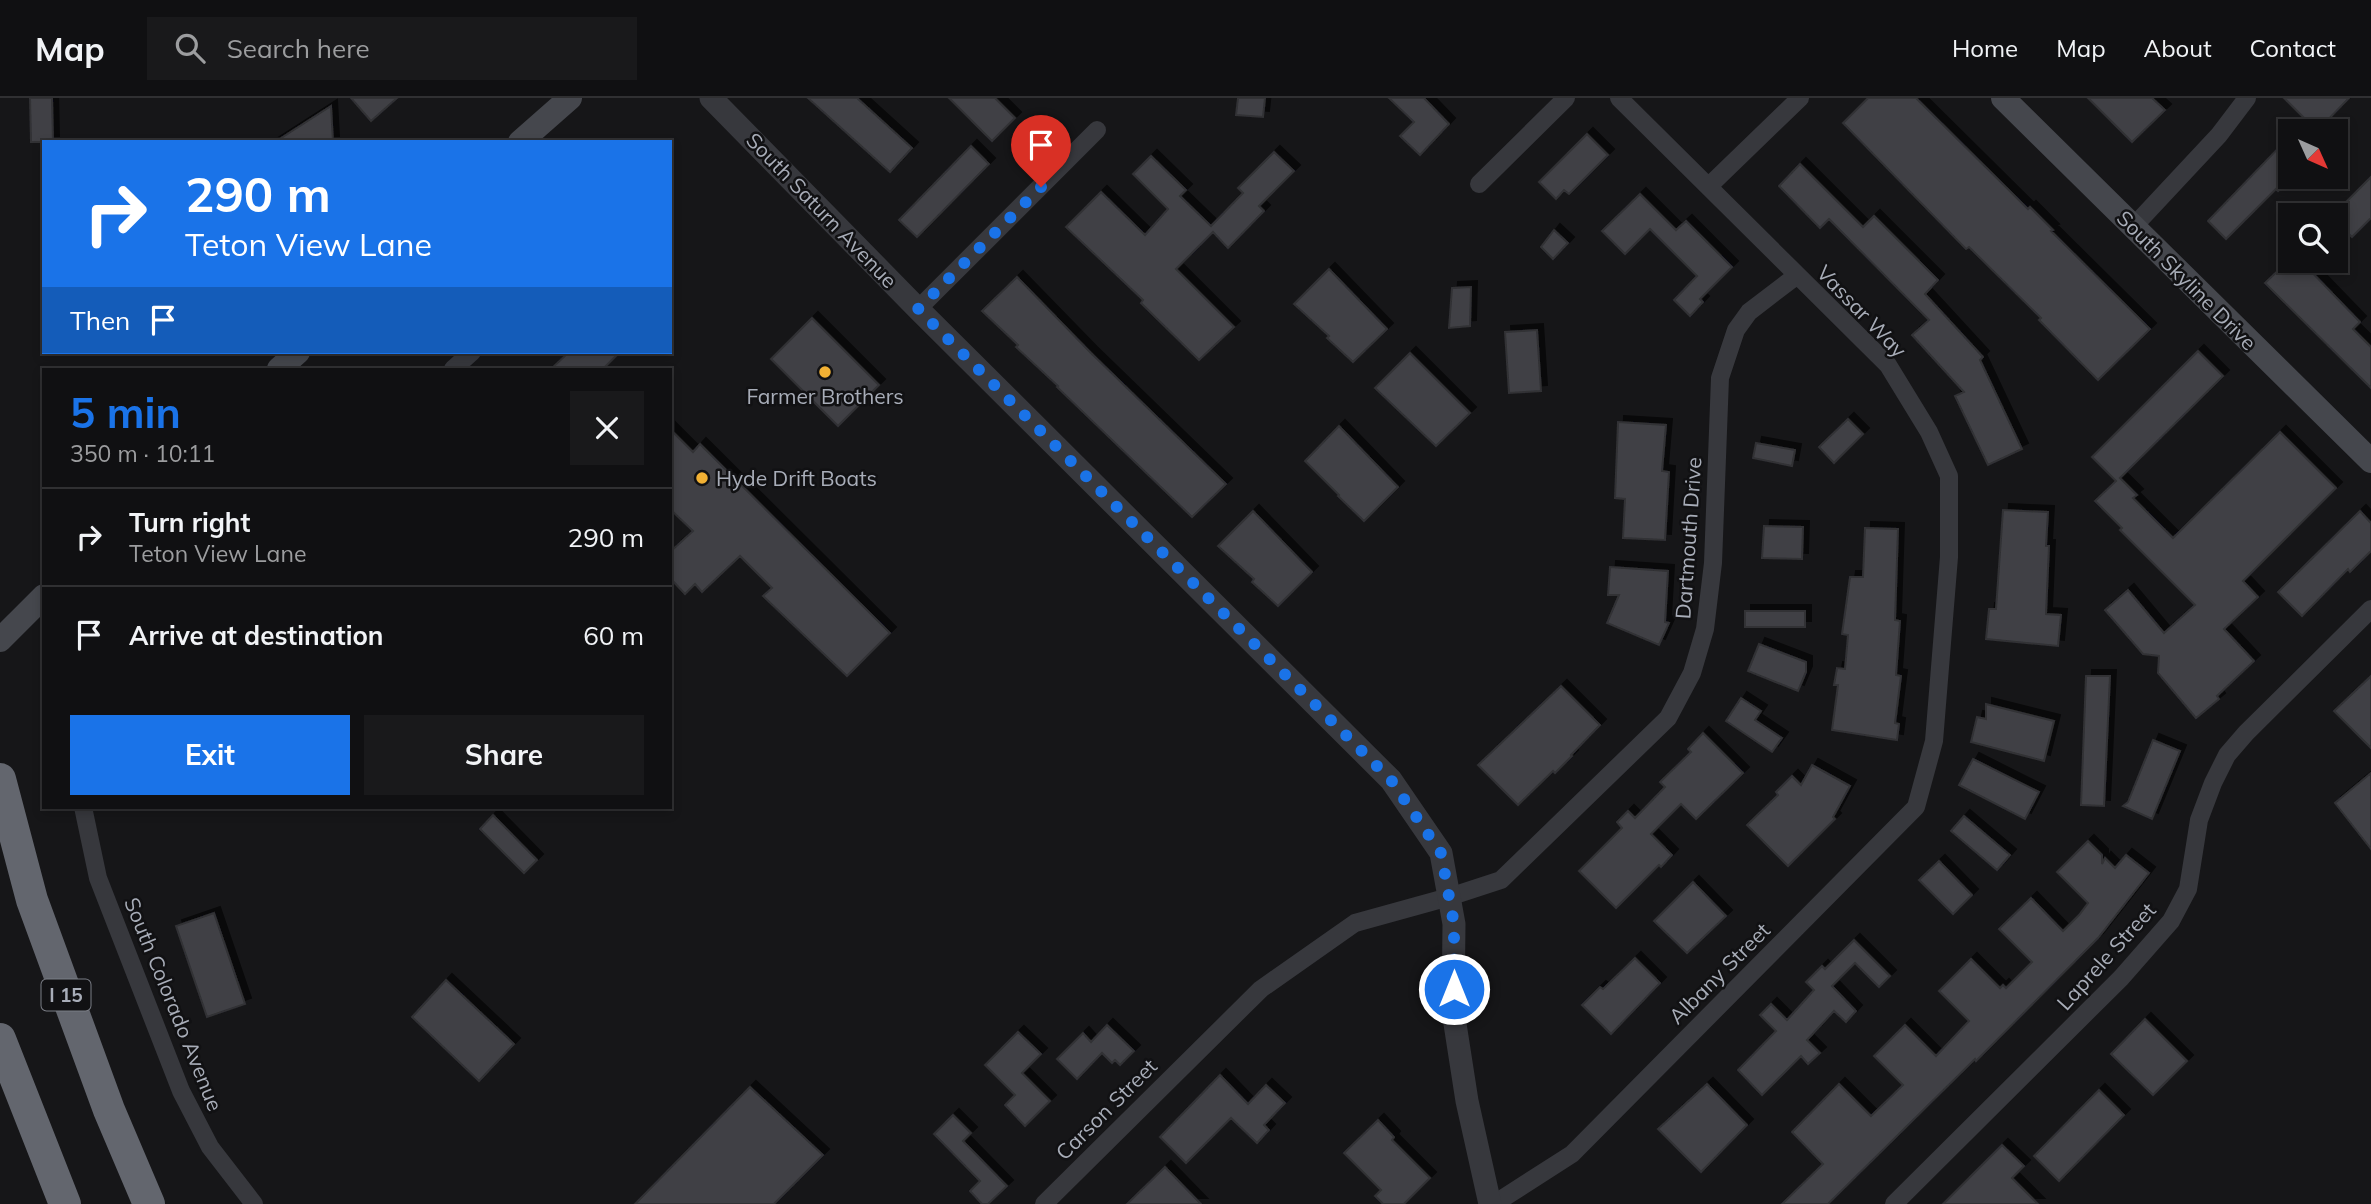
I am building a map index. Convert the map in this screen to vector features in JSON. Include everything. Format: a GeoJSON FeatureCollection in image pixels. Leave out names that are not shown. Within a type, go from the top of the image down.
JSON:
{"type":"FeatureCollection","features":[{"type":"Feature","properties":{"kind":"highway","name":"I 15"},"geometry":{"type":"LineString","coordinates":[[0,779],[32,900],[109,1111],[149,1204]]}},
{"type":"Feature","properties":{"kind":"highway"},"geometry":{"type":"LineString","coordinates":[[0,1039],[65,1204]]}},
{"type":"Feature","properties":{"kind":"main road"},"geometry":{"type":"LineString","coordinates":[[522,140],[570,98]]}},
{"type":"Feature","properties":{"kind":"main road","name":"South Skyline Drive"},"geometry":{"type":"LineString","coordinates":[[2003,98],[2371,461]]}},
{"type":"Feature","properties":{"kind":"main road"},"geometry":{"type":"LineString","coordinates":[[280,368],[296,354]]}},
{"type":"Feature","properties":{"kind":"main road"},"geometry":{"type":"LineString","coordinates":[[0,640],[42,598]]}},
{"type":"Feature","properties":{"kind":"street","name":"South Saturn Avenue"},"geometry":{"type":"LineString","coordinates":[[711,98],[918,309],[1391,780],[1441,853],[1454,924],[1453,1011],[1467,1101],[1492,1204]]}},
{"type":"Feature","properties":{"kind":"street"},"geometry":{"type":"LineString","coordinates":[[1479,184],[1566,98]]}},
{"type":"Feature","properties":{"kind":"street","name":"Vassar Way"},"geometry":{"type":"LineString","coordinates":[[1619,98],[1888,365],[1929,432],[1949,476],[1950,557],[1934,741]]}},
{"type":"Feature","properties":{"kind":"street"},"geometry":{"type":"LineString","coordinates":[[1709,186],[1800,98]]}},
{"type":"Feature","properties":{"kind":"street"},"geometry":{"type":"LineString","coordinates":[[2134,226],[2219,135],[2247,98]]}},
{"type":"Feature","properties":{"kind":"street"},"geometry":{"type":"LineString","coordinates":[[918,309],[1097,130]]}},
{"type":"Feature","properties":{"kind":"street","name":"Dartmouth Drive"},"geometry":{"type":"LineString","coordinates":[[1501,880],[1668,718],[1692,673],[1705,629],[1713,563],[1720,378],[1737,330],[1749,312],[1796,276]]}},
{"type":"Feature","properties":{"kind":"street"},"geometry":{"type":"LineString","coordinates":[[454,368],[470,354]]}},
{"type":"Feature","properties":{"kind":"street","name":"Laprele Street"},"geometry":{"type":"LineString","coordinates":[[1894,1204],[2121,978],[2171,921],[2188,889],[2199,820],[2227,755],[2371,609]]}},
{"type":"Feature","properties":{"kind":"street","name":"Albany Street"},"geometry":{"type":"LineString","coordinates":[[1492,1204],[1572,1154],[1916,807],[1934,741]]}},
{"type":"Feature","properties":{"kind":"street","name":"South Colorado Avenue"},"geometry":{"type":"LineString","coordinates":[[83,809],[98,878],[181,1091],[210,1147],[254,1204]]}},
{"type":"Feature","properties":{"kind":"street","name":"Carson Street"},"geometry":{"type":"LineString","coordinates":[[1044,1204],[1261,989],[1355,923],[1501,880]]}},
{"type":"Feature","properties":{"kind":"building"},"geometry":{"type":"Polygon","coordinates":[[[30,98],[52,98],[53,140],[31,142],[30,98]]]}},
{"type":"Feature","properties":{"kind":"building"},"geometry":{"type":"Polygon","coordinates":[[[351,98],[397,98],[371,121],[351,98]]]}},
{"type":"Feature","properties":{"kind":"building"},"geometry":{"type":"Polygon","coordinates":[[[808,98],[857,98],[912,148],[890,172],[808,98]]]}},
{"type":"Feature","properties":{"kind":"building"},"geometry":{"type":"Polygon","coordinates":[[[949,98],[995,98],[1015,118],[992,141],[949,98]]]}},
{"type":"Feature","properties":{"kind":"building"},"geometry":{"type":"Polygon","coordinates":[[[1238,98],[1265,98],[1263,117],[1236,115],[1238,98]]]}},
{"type":"Feature","properties":{"kind":"building"},"geometry":{"type":"Polygon","coordinates":[[[1389,98],[1424,98],[1449,124],[1420,155],[1400,136],[1414,122],[1389,98]]]}},
{"type":"Feature","properties":{"kind":"building"},"geometry":{"type":"Polygon","coordinates":[[[1868,98],[1916,98],[2028,209],[2030,207],[2150,329],[2098,380],[2039,320],[2041,318],[1969,247],[1966,249],[1843,123],[1868,98]]]}},
{"type":"Feature","properties":{"kind":"building"},"geometry":{"type":"Polygon","coordinates":[[[2088,98],[2152,98],[2165,110],[2132,142],[2088,98]]]}},
{"type":"Feature","properties":{"kind":"building"},"geometry":{"type":"Polygon","coordinates":[[[2284,98],[2349,98],[2329,119],[2305,119],[2284,98]]]}},
{"type":"Feature","properties":{"kind":"building"},"geometry":{"type":"Polygon","coordinates":[[[331,106],[333,140],[278,140],[331,106]]]}},
{"type":"Feature","properties":{"kind":"building"},"geometry":{"type":"Polygon","coordinates":[[[1587,134],[1608,155],[1569,194],[1564,190],[1556,199],[1539,182],[1587,134]]]}},
{"type":"Feature","properties":{"kind":"building"},"geometry":{"type":"Polygon","coordinates":[[[971,146],[989,164],[917,237],[899,220],[971,146]]]}},
{"type":"Feature","properties":{"kind":"building"},"geometry":{"type":"Polygon","coordinates":[[[2278,148],[2278,189],[2280,189],[2278,191],[2276,189],[2226,239],[2208,221],[2278,148]]]}},
{"type":"Feature","properties":{"kind":"building"},"geometry":{"type":"Polygon","coordinates":[[[1274,152],[1294,171],[1259,206],[1264,211],[1228,248],[1213,232],[1176,269],[1234,327],[1199,360],[1141,303],[1143,300],[1066,227],[1101,192],[1145,235],[1168,209],[1133,174],[1151,156],[1186,190],[1180,196],[1211,226],[1243,193],[1238,188],[1274,152]]]}},
{"type":"Feature","properties":{"kind":"building"},"geometry":{"type":"Polygon","coordinates":[[[1800,164],[1863,227],[1874,216],[1938,280],[1925,294],[1983,357],[1980,360],[2022,449],[1988,465],[1955,396],[1964,392],[1912,335],[1929,320],[1829,219],[1820,228],[1779,186],[1800,164]]]}},
{"type":"Feature","properties":{"kind":"building"},"geometry":{"type":"Polygon","coordinates":[[[2371,177],[2371,218],[2352,237],[2348,233],[2348,203],[2345,203],[2371,177]]]}},
{"type":"Feature","properties":{"kind":"building"},"geometry":{"type":"Polygon","coordinates":[[[1640,194],[1676,230],[1686,221],[1732,267],[1700,299],[1703,302],[1690,316],[1674,300],[1697,276],[1650,229],[1625,254],[1602,231],[1640,194]]]}},
{"type":"Feature","properties":{"kind":"building"},"geometry":{"type":"Polygon","coordinates":[[[1554,230],[1568,243],[1553,259],[1541,247],[1554,230]]]}},
{"type":"Feature","properties":{"kind":"building"},"geometry":{"type":"Polygon","coordinates":[[[1329,269],[1387,329],[1353,362],[1294,304],[1329,269]]]}},
{"type":"Feature","properties":{"kind":"building"},"geometry":{"type":"Polygon","coordinates":[[[2278,271],[2278,273],[2313,273],[2360,322],[2353,329],[2371,347],[2371,388],[2265,283],[2278,271]]]}},
{"type":"Feature","properties":{"kind":"building"},"geometry":{"type":"Polygon","coordinates":[[[1017,277],[1226,484],[1192,517],[982,311],[1017,277]]]}},
{"type":"Feature","properties":{"kind":"building"},"geometry":{"type":"Polygon","coordinates":[[[1471,287],[1470,326],[1449,328],[1452,288],[1471,287]]]}},
{"type":"Feature","properties":{"kind":"building","name":"Farmer Brothers"},"geometry":{"type":"Polygon","coordinates":[[[812,318],[879,385],[838,426],[771,359],[812,318]]]}},
{"type":"Feature","properties":{"kind":"building"},"geometry":{"type":"Polygon","coordinates":[[[1537,330],[1541,391],[1509,393],[1505,332],[1537,330]]]}},
{"type":"Feature","properties":{"kind":"building"},"geometry":{"type":"Polygon","coordinates":[[[2198,351],[2223,376],[2120,478],[2137,495],[2133,498],[2173,538],[2280,432],[2336,488],[2243,581],[2258,597],[2224,629],[2254,661],[2217,696],[2219,699],[2196,718],[2158,673],[2159,656],[2143,654],[2105,610],[2128,590],[2164,633],[2195,605],[2095,501],[2116,481],[2092,457],[2198,351]]]}},
{"type":"Feature","properties":{"kind":"building"},"geometry":{"type":"Polygon","coordinates":[[[1410,353],[1470,413],[1436,446],[1375,388],[1410,353]]]}},
{"type":"Feature","properties":{"kind":"building"},"geometry":{"type":"Polygon","coordinates":[[[567,354],[618,354],[604,368],[552,368],[567,354]]]}},
{"type":"Feature","properties":{"kind":"building"},"geometry":{"type":"Polygon","coordinates":[[[1848,419],[1863,434],[1834,463],[1819,447],[1848,419]]]}},
{"type":"Feature","properties":{"kind":"building"},"geometry":{"type":"Polygon","coordinates":[[[1618,422],[1666,425],[1662,471],[1669,472],[1665,540],[1623,538],[1625,499],[1615,498],[1618,422]]]}},
{"type":"Feature","properties":{"kind":"building"},"geometry":{"type":"Polygon","coordinates":[[[1339,426],[1398,487],[1364,521],[1305,461],[1339,426]]]}},
{"type":"Feature","properties":{"kind":"building"},"geometry":{"type":"Polygon","coordinates":[[[672,431],[693,452],[700,444],[890,633],[847,676],[763,596],[772,588],[740,556],[702,592],[695,584],[685,594],[672,580],[672,550],[693,531],[672,511],[672,431]]]}},
{"type":"Feature","properties":{"kind":"building"},"geometry":{"type":"Polygon","coordinates":[[[1756,443],[1795,450],[1792,466],[1753,458],[1756,443]]]}},
{"type":"Feature","properties":{"kind":"building"},"geometry":{"type":"Polygon","coordinates":[[[2003,510],[2048,512],[2046,614],[2061,615],[2058,646],[1986,639],[1989,609],[1996,609],[2003,510]]]}},
{"type":"Feature","properties":{"kind":"building"},"geometry":{"type":"Polygon","coordinates":[[[1253,511],[1312,572],[1278,606],[1252,582],[1254,579],[1218,546],[1253,511]]]}},
{"type":"Feature","properties":{"kind":"building"},"geometry":{"type":"Polygon","coordinates":[[[2360,511],[2371,523],[2371,551],[2350,572],[2348,569],[2302,616],[2278,592],[2360,511]]]}},
{"type":"Feature","properties":{"kind":"building"},"geometry":{"type":"Polygon","coordinates":[[[1764,526],[1803,527],[1802,559],[1762,558],[1764,526]]]}},
{"type":"Feature","properties":{"kind":"building"},"geometry":{"type":"Polygon","coordinates":[[[1865,528],[1898,529],[1895,620],[1900,621],[1896,675],[1901,676],[1895,723],[1899,724],[1897,740],[1832,730],[1838,685],[1834,685],[1837,668],[1845,669],[1848,635],[1842,634],[1850,577],[1863,577],[1865,528]]]}},
{"type":"Feature","properties":{"kind":"building"},"geometry":{"type":"Polygon","coordinates":[[[1610,567],[1668,571],[1665,622],[1669,623],[1659,645],[1607,623],[1619,595],[1608,595],[1610,567]]]}},
{"type":"Feature","properties":{"kind":"building"},"geometry":{"type":"Polygon","coordinates":[[[1745,611],[1805,611],[1805,627],[1745,627],[1745,611]]]}},
{"type":"Feature","properties":{"kind":"building"},"geometry":{"type":"Polygon","coordinates":[[[1759,644],[1806,662],[1806,672],[1798,691],[1748,671],[1759,644]]]}},
{"type":"Feature","properties":{"kind":"building"},"geometry":{"type":"Polygon","coordinates":[[[2086,676],[2110,676],[2104,806],[2081,805],[2086,676]]]}},
{"type":"Feature","properties":{"kind":"building"},"geometry":{"type":"Polygon","coordinates":[[[2371,676],[2371,748],[2334,711],[2371,676]]]}},
{"type":"Feature","properties":{"kind":"building"},"geometry":{"type":"Polygon","coordinates":[[[1561,686],[1600,725],[1555,773],[1553,771],[1518,805],[1478,765],[1561,686]]]}},
{"type":"Feature","properties":{"kind":"building"},"geometry":{"type":"Polygon","coordinates":[[[1741,698],[1761,711],[1755,720],[1782,738],[1772,752],[1726,721],[1741,698]]]}},
{"type":"Feature","properties":{"kind":"building"},"geometry":{"type":"Polygon","coordinates":[[[1986,704],[2054,721],[2044,761],[1971,742],[1977,717],[1986,719],[1986,704]]]}},
{"type":"Feature","properties":{"kind":"building"},"geometry":{"type":"Polygon","coordinates":[[[1703,733],[1743,773],[1696,819],[1681,804],[1651,834],[1672,855],[1616,908],[1579,871],[1622,828],[1617,822],[1628,811],[1635,818],[1665,787],[1660,782],[1691,752],[1688,749],[1703,733]]]}},
{"type":"Feature","properties":{"kind":"building"},"geometry":{"type":"Polygon","coordinates":[[[2153,740],[2180,751],[2152,819],[2123,806],[2128,802],[2153,740]]]}},
{"type":"Feature","properties":{"kind":"building"},"geometry":{"type":"Polygon","coordinates":[[[1973,759],[2039,792],[2025,819],[1959,785],[1973,759]]]}},
{"type":"Feature","properties":{"kind":"building"},"geometry":{"type":"Polygon","coordinates":[[[1812,765],[1850,786],[1833,817],[1835,819],[1788,866],[1747,825],[1778,795],[1776,792],[1792,776],[1801,785],[1812,765]]]}},
{"type":"Feature","properties":{"kind":"building"},"geometry":{"type":"Polygon","coordinates":[[[2371,773],[2371,849],[2335,803],[2371,773]]]}},
{"type":"Feature","properties":{"kind":"building"},"geometry":{"type":"Polygon","coordinates":[[[493,815],[537,860],[524,873],[480,829],[493,815]]]}},
{"type":"Feature","properties":{"kind":"building"},"geometry":{"type":"Polygon","coordinates":[[[1964,816],[2010,855],[1997,870],[1951,831],[1964,816]]]}},
{"type":"Feature","properties":{"kind":"building"},"geometry":{"type":"Polygon","coordinates":[[[2088,841],[2102,855],[2102,864],[2105,858],[2115,868],[2126,855],[2149,873],[2098,938],[1828,1204],[1782,1204],[1823,1164],[1792,1132],[1839,1084],[1871,1116],[1903,1085],[1874,1056],[1905,1025],[1936,1056],[1969,1021],[1939,991],[1971,959],[2000,988],[2003,985],[2006,988],[2032,962],[1999,929],[2031,898],[2063,931],[2079,915],[2088,903],[2057,872],[2088,841]]]}},
{"type":"Feature","properties":{"kind":"building"},"geometry":{"type":"Polygon","coordinates":[[[1939,861],[1972,895],[1953,914],[1919,880],[1939,861]]]}},
{"type":"Feature","properties":{"kind":"building"},"geometry":{"type":"Polygon","coordinates":[[[1693,882],[1726,916],[1687,953],[1654,921],[1693,882]]]}},
{"type":"Feature","properties":{"kind":"building"},"geometry":{"type":"Polygon","coordinates":[[[214,913],[245,1004],[207,1017],[176,926],[214,913]]]}},
{"type":"Feature","properties":{"kind":"building"},"geometry":{"type":"Polygon","coordinates":[[[1854,940],[1890,976],[1879,987],[1855,963],[1832,986],[1856,1011],[1846,1022],[1834,1011],[1807,1040],[1820,1053],[1808,1064],[1801,1056],[1762,1095],[1738,1070],[1776,1031],[1760,1015],[1771,1004],[1787,1020],[1814,990],[1806,982],[1822,966],[1825,969],[1854,940]]]}},
{"type":"Feature","properties":{"kind":"building"},"geometry":{"type":"Polygon","coordinates":[[[1635,958],[1660,983],[1611,1034],[1582,1005],[1635,958]]]}},
{"type":"Feature","properties":{"kind":"building"},"geometry":{"type":"Polygon","coordinates":[[[446,980],[514,1044],[479,1081],[412,1017],[446,980]]]}},
{"type":"Feature","properties":{"kind":"building"},"geometry":{"type":"Polygon","coordinates":[[[2145,1019],[2187,1061],[2153,1095],[2111,1054],[2145,1019]]]}},
{"type":"Feature","properties":{"kind":"building"},"geometry":{"type":"Polygon","coordinates":[[[1107,1025],[1134,1051],[1120,1065],[1115,1060],[1112,1063],[1102,1053],[1077,1079],[1057,1059],[1083,1033],[1091,1042],[1107,1025]]]}},
{"type":"Feature","properties":{"kind":"building"},"geometry":{"type":"Polygon","coordinates":[[[1018,1032],[1041,1054],[1022,1073],[1050,1101],[1025,1126],[1005,1105],[1015,1095],[985,1065],[1018,1032]]]}},
{"type":"Feature","properties":{"kind":"building"},"geometry":{"type":"Polygon","coordinates":[[[1220,1075],[1248,1104],[1266,1085],[1285,1103],[1264,1125],[1269,1130],[1257,1143],[1231,1118],[1186,1163],[1160,1137],[1220,1075]]]}},
{"type":"Feature","properties":{"kind":"building"},"geometry":{"type":"Polygon","coordinates":[[[1707,1084],[1747,1125],[1701,1172],[1658,1129],[1707,1084]]]}},
{"type":"Feature","properties":{"kind":"building"},"geometry":{"type":"Polygon","coordinates":[[[750,1087],[823,1155],[774,1204],[635,1204],[750,1087]]]}},
{"type":"Feature","properties":{"kind":"building"},"geometry":{"type":"Polygon","coordinates":[[[2099,1090],[2124,1115],[2059,1181],[2034,1156],[2099,1090]]]}},
{"type":"Feature","properties":{"kind":"building"},"geometry":{"type":"Polygon","coordinates":[[[953,1115],[971,1133],[963,1141],[1007,1186],[988,1204],[982,1204],[970,1191],[980,1181],[934,1134],[953,1115]]]}},
{"type":"Feature","properties":{"kind":"building"},"geometry":{"type":"Polygon","coordinates":[[[1378,1120],[1394,1137],[1392,1140],[1430,1178],[1404,1204],[1383,1204],[1375,1196],[1381,1190],[1344,1153],[1378,1120]]]}},
{"type":"Feature","properties":{"kind":"building"},"geometry":{"type":"Polygon","coordinates":[[[2002,1145],[2024,1166],[2012,1178],[2038,1204],[1943,1204],[2002,1145]]]}},
{"type":"Feature","properties":{"kind":"building"},"geometry":{"type":"Polygon","coordinates":[[[1165,1167],[1201,1204],[1127,1204],[1165,1167]]]}},
{"type":"Feature","properties":{"kind":"place","name":"Farmer Brothers"},"geometry":{"type":"Point","coordinates":[825,372]}},
{"type":"Feature","properties":{"kind":"place","name":"Hyde Drift Boats"},"geometry":{"type":"Point","coordinates":[702,478]}},
{"type":"Feature","properties":{"kind":"route"},"geometry":{"type":"LineString","coordinates":[[1041,187],[918,309],[1391,780],[1441,853],[1454,924],[1454,989]]}}]}
